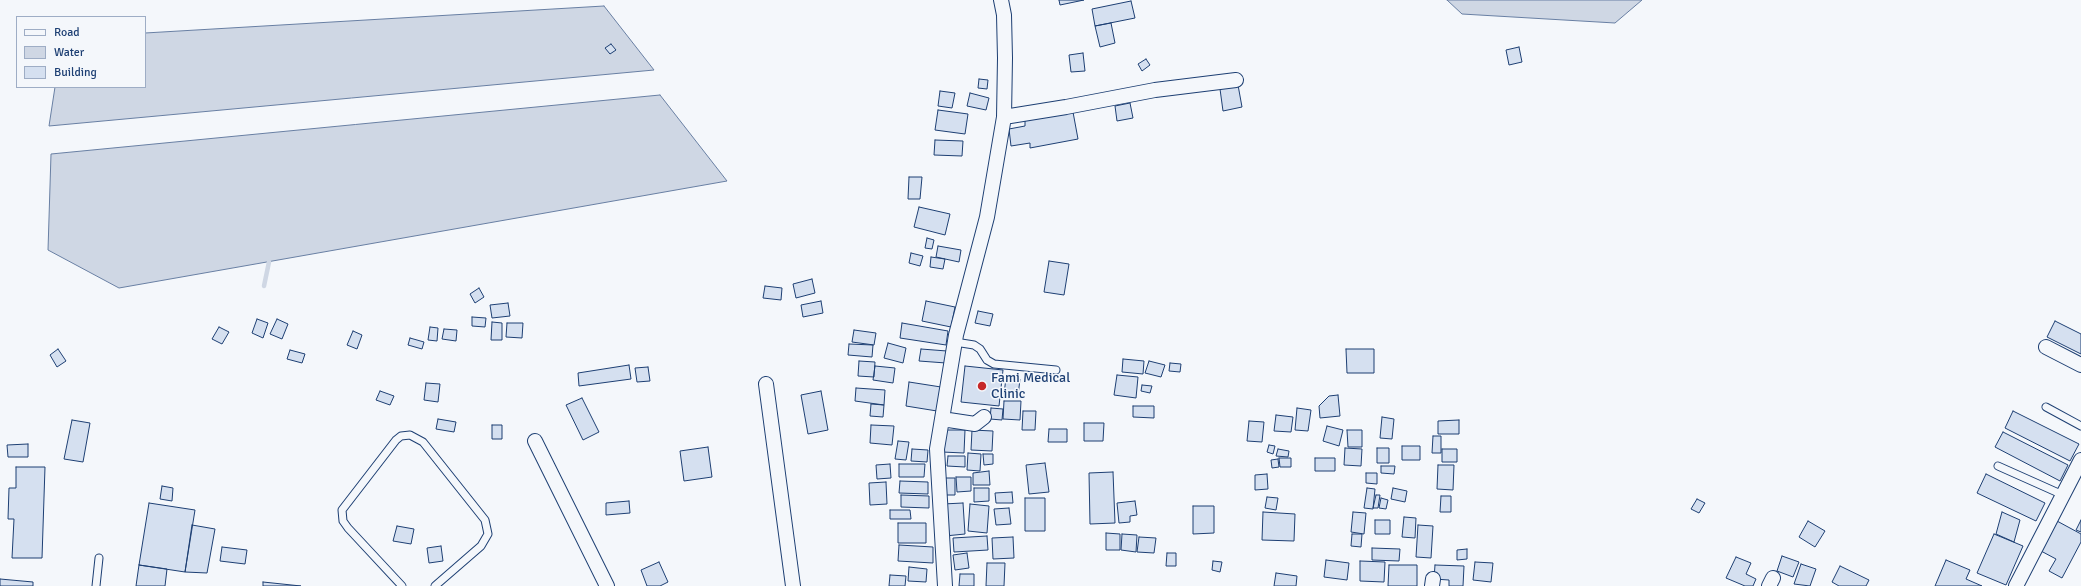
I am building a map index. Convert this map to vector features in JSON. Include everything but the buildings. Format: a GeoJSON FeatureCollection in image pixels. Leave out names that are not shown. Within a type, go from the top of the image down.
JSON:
{"type":"FeatureCollection","features":[{"type":"Feature","properties":{"kind":"street"},"geometry":{"type":"LineString","coordinates":[[945,586],[937,449],[955,342],[986,217],[1004,117],[1004,15],[1001,0]]}},
{"type":"Feature","properties":{"kind":"street"},"geometry":{"type":"LineString","coordinates":[[1004,117],[1154,90],[1236,80]]}},
{"type":"Feature","properties":{"kind":"street"},"geometry":{"type":"LineString","coordinates":[[2046,347],[2081,365]]}},
{"type":"Feature","properties":{"kind":"street"},"geometry":{"type":"LineString","coordinates":[[766,384],[793,586]]}},
{"type":"Feature","properties":{"kind":"street"},"geometry":{"type":"LineString","coordinates":[[942,419],[975,424],[984,417]]}},
{"type":"Feature","properties":{"kind":"street"},"geometry":{"type":"LineString","coordinates":[[535,441],[607,586]]}},
{"type":"Feature","properties":{"kind":"street"},"geometry":{"type":"LineString","coordinates":[[2016,586],[2081,460]]}},
{"type":"Feature","properties":{"kind":"lane"},"geometry":{"type":"LineString","coordinates":[[955,342],[974,346],[980,349],[987,360],[994,364],[1056,370]]}},
{"type":"Feature","properties":{"kind":"lane"},"geometry":{"type":"LineString","coordinates":[[2046,407],[2081,426]]}},
{"type":"Feature","properties":{"kind":"lane"},"geometry":{"type":"LineString","coordinates":[[402,586],[348,528],[343,521],[342,510],[396,440],[401,436],[410,435],[423,442],[485,520],[488,534],[481,546],[435,586]]}},
{"type":"Feature","properties":{"kind":"lane"},"geometry":{"type":"LineString","coordinates":[[1998,466],[2063,495]]}},
{"type":"Feature","properties":{"kind":"lane"},"geometry":{"type":"LineString","coordinates":[[96,586],[99,558]]}},
{"type":"Feature","properties":{"kind":"water"},"geometry":{"type":"Polygon","coordinates":[[[1447,0],[1642,0],[1615,23],[1462,14],[1447,0]]]}},
{"type":"Feature","properties":{"kind":"water"},"geometry":{"type":"Polygon","coordinates":[[[604,6],[654,70],[49,126],[55,88],[146,88],[146,33],[604,6]]]}},
{"type":"Feature","properties":{"kind":"water"},"geometry":{"type":"Polygon","coordinates":[[[660,95],[727,181],[119,288],[48,250],[51,154],[660,95]]]}},
{"type":"Feature","properties":{"kind":"waterway"},"geometry":{"type":"LineString","coordinates":[[264,286],[269,262]]}},
{"type":"Feature","properties":{"kind":"place","name":"Fami Medical Clinic"},"geometry":{"type":"Point","coordinates":[982,386]}}]}
